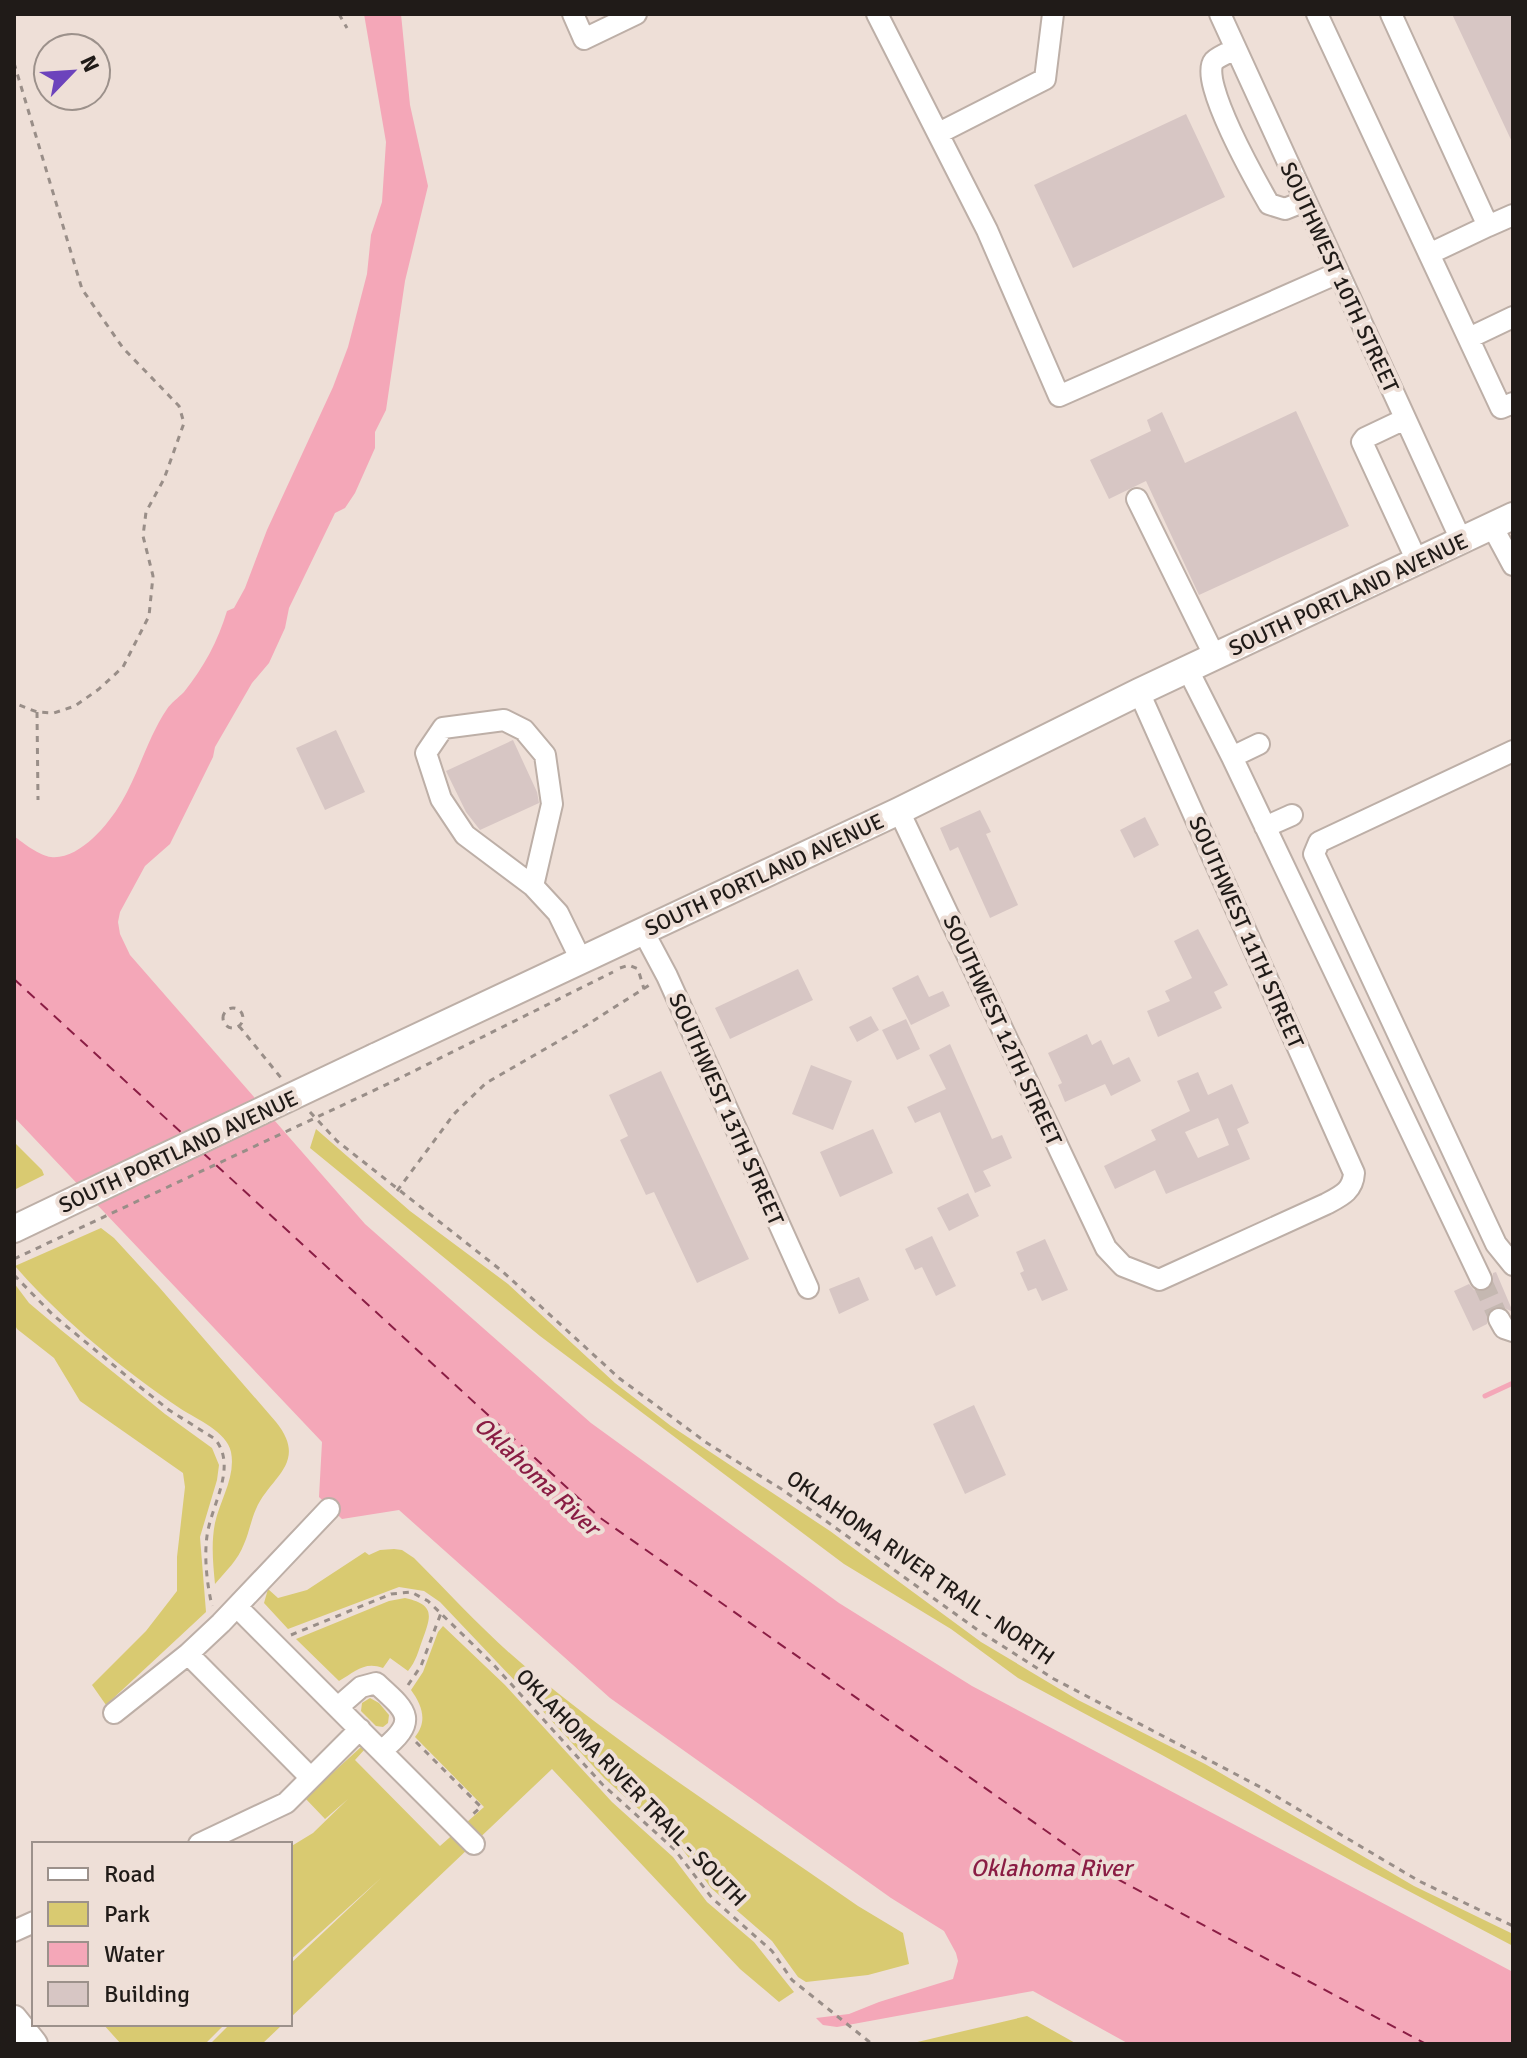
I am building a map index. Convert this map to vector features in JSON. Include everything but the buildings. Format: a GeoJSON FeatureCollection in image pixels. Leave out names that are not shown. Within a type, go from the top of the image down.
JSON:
{"type":"FeatureCollection","features":[{"type":"Feature","properties":{"kind":"main road","name":"SOUTH PORTLAND AVENUE"},"geometry":{"type":"LineString","coordinates":[[14,1229],[899,811],[1139,692],[1502,521]]}},
{"type":"Feature","properties":{"kind":"main road"},"geometry":{"type":"LineString","coordinates":[[14,2019],[34,2044]]}},
{"type":"Feature","properties":{"kind":"street"},"geometry":{"type":"LineString","coordinates":[[573,14],[584,39],[636,14]]}},
{"type":"Feature","properties":{"kind":"street"},"geometry":{"type":"LineString","coordinates":[[877,14],[987,230],[1059,396],[1338,273]]}},
{"type":"Feature","properties":{"kind":"street"},"geometry":{"type":"LineString","coordinates":[[939,133],[1045,79],[1053,14]]}},
{"type":"Feature","properties":{"kind":"street","name":"SOUTHWEST 10TH STREET"},"geometry":{"type":"LineString","coordinates":[[1220,14],[1461,540]]}},
{"type":"Feature","properties":{"kind":"street"},"geometry":{"type":"LineString","coordinates":[[1317,14],[1501,408],[1513,403]]}},
{"type":"Feature","properties":{"kind":"street"},"geometry":{"type":"LineString","coordinates":[[1391,14],[1488,226]]}},
{"type":"Feature","properties":{"kind":"street"},"geometry":{"type":"LineString","coordinates":[[1236,49],[1214,61],[1210,71],[1213,90],[1269,204],[1285,209],[1305,201]]}},
{"type":"Feature","properties":{"kind":"street"},"geometry":{"type":"LineString","coordinates":[[1429,254],[1513,215]]}},
{"type":"Feature","properties":{"kind":"street"},"geometry":{"type":"LineString","coordinates":[[1469,338],[1513,317]]}},
{"type":"Feature","properties":{"kind":"street"},"geometry":{"type":"LineString","coordinates":[[1405,419],[1362,442],[1417,561]]}},
{"type":"Feature","properties":{"kind":"street"},"geometry":{"type":"LineString","coordinates":[[1137,499],[1215,657]]}},
{"type":"Feature","properties":{"kind":"street"},"geometry":{"type":"LineString","coordinates":[[1502,521],[1513,565]]}},
{"type":"Feature","properties":{"kind":"street"},"geometry":{"type":"LineString","coordinates":[[1188,670],[1481,1279]]}},
{"type":"Feature","properties":{"kind":"street","name":"SOUTHWEST 11TH STREET"},"geometry":{"type":"LineString","coordinates":[[1106,1248],[1123,1266],[1159,1280],[1346,1193],[1354,1183],[1354,1173],[1139,692]]}},
{"type":"Feature","properties":{"kind":"street"},"geometry":{"type":"LineString","coordinates":[[533,886],[552,804],[545,755],[524,730],[504,720],[443,728],[426,753],[441,799],[465,835],[533,886],[558,913],[581,960]]}},
{"type":"Feature","properties":{"kind":"street"},"geometry":{"type":"LineString","coordinates":[[1232,757],[1259,744]]}},
{"type":"Feature","properties":{"kind":"street"},"geometry":{"type":"LineString","coordinates":[[1513,751],[1319,842],[1314,854],[1496,1244],[1513,1265]]}},
{"type":"Feature","properties":{"kind":"street","name":"SOUTHWEST 12TH STREET"},"geometry":{"type":"LineString","coordinates":[[899,811],[1106,1248]]}},
{"type":"Feature","properties":{"kind":"street"},"geometry":{"type":"LineString","coordinates":[[1265,827],[1292,815]]}},
{"type":"Feature","properties":{"kind":"street","name":"SOUTHWEST 13TH STREET"},"geometry":{"type":"LineString","coordinates":[[643,931],[667,976],[808,1288]]}},
{"type":"Feature","properties":{"kind":"street"},"geometry":{"type":"LineString","coordinates":[[114,1713],[188,1654],[221,1623],[329,1509]]}},
{"type":"Feature","properties":{"kind":"street"},"geometry":{"type":"LineString","coordinates":[[237,1607],[474,1844]]}},
{"type":"Feature","properties":{"kind":"street"},"geometry":{"type":"LineString","coordinates":[[188,1654],[311,1778]]}},
{"type":"Feature","properties":{"kind":"street"},"geometry":{"type":"LineString","coordinates":[[338,1707],[369,1683],[376,1683],[402,1707],[405,1723],[402,1731],[381,1751]]}},
{"type":"Feature","properties":{"kind":"street"},"geometry":{"type":"LineString","coordinates":[[203,1842],[286,1803],[360,1729]]}},
{"type":"Feature","properties":{"kind":"path"},"geometry":{"type":"LineString","coordinates":[[339,14],[347,28]]}},
{"type":"Feature","properties":{"kind":"path"},"geometry":{"type":"LineString","coordinates":[[14,63],[82,289],[123,348],[179,406],[184,423],[167,471],[146,512],[143,536],[153,576],[149,616],[123,667],[75,706],[54,713],[37,712],[14,703]]}},
{"type":"Feature","properties":{"kind":"path"},"geometry":{"type":"LineString","coordinates":[[37,712],[38,800]]}},
{"type":"Feature","properties":{"kind":"path"},"geometry":{"type":"LineString","coordinates":[[14,1259],[394,1081],[621,968],[629,965],[638,969],[644,989]]}},
{"type":"Feature","properties":{"kind":"path"},"geometry":{"type":"LineString","coordinates":[[397,1191],[454,1114],[486,1083],[667,976]]}},
{"type":"Feature","properties":{"kind":"path"},"geometry":{"type":"LineString","coordinates":[[234,1008],[240,1011],[242,1019],[239,1026],[232,1028],[224,1023],[225,1011],[234,1008]]}},
{"type":"Feature","properties":{"kind":"path"},"geometry":{"type":"LineString","coordinates":[[239,1026],[289,1087]]}},
{"type":"Feature","properties":{"kind":"path","name":"OKLAHOMA RIVER TRAIL - NORTH"},"geometry":{"type":"LineString","coordinates":[[308,1110],[337,1141],[487,1259],[596,1359],[659,1408],[707,1443],[783,1490],[979,1631],[1054,1679],[1264,1789],[1419,1881],[1513,1926]]}},
{"type":"Feature","properties":{"kind":"path"},"geometry":{"type":"LineString","coordinates":[[14,1275],[53,1315],[158,1401],[215,1439],[221,1447],[225,1465],[206,1544],[211,1605],[221,1623]]}},
{"type":"Feature","properties":{"kind":"path","name":"OKLAHOMA RIVER TRAIL - SOUTH"},"geometry":{"type":"LineString","coordinates":[[273,1643],[364,1605],[401,1593],[420,1595],[492,1663],[602,1784],[675,1850],[719,1905],[772,1951],[795,1982],[872,2044]]}},
{"type":"Feature","properties":{"kind":"path"},"geometry":{"type":"LineString","coordinates":[[394,1699],[407,1687],[421,1666],[441,1613]]}},
{"type":"Feature","properties":{"kind":"green space"},"geometry":{"type":"Polygon","coordinates":[[[316,1129],[410,1211],[508,1284],[615,1383],[671,1426],[830,1531],[981,1642],[1078,1700],[1205,1764],[1414,1886],[1513,1934],[1513,1946],[1018,1678],[951,1629],[844,1564],[540,1336],[310,1148],[316,1129]]]}},
{"type":"Feature","properties":{"kind":"green space"},"geometry":{"type":"Polygon","coordinates":[[[14,1142],[44,1175],[14,1190],[14,1142]]]}},
{"type":"Feature","properties":{"kind":"green space"},"geometry":{"type":"Polygon","coordinates":[[[101,1228],[159,1287],[276,1422],[289,1448],[284,1469],[256,1509],[238,1555],[215,1584],[215,1523],[232,1461],[224,1438],[115,1361],[52,1305],[15,1266],[101,1228]]]}},
{"type":"Feature","properties":{"kind":"green space"},"geometry":{"type":"Polygon","coordinates":[[[14,1283],[29,1303],[61,1330],[212,1448],[219,1465],[200,1537],[206,1612],[106,1705],[92,1685],[146,1631],[177,1591],[177,1557],[185,1487],[183,1473],[80,1401],[54,1358],[17,1329],[14,1323],[14,1283]]]}},
{"type":"Feature","properties":{"kind":"green space"},"geometry":{"type":"Polygon","coordinates":[[[394,1549],[414,1558],[512,1655],[608,1731],[858,1906],[903,1933],[909,1964],[868,1975],[806,1982],[798,1977],[772,1941],[711,1888],[680,1846],[604,1778],[440,1602],[424,1591],[399,1587],[288,1629],[264,1603],[268,1589],[278,1598],[307,1590],[365,1552],[369,1555],[394,1549]]]}},
{"type":"Feature","properties":{"kind":"green space"},"geometry":{"type":"Polygon","coordinates":[[[405,1598],[422,1604],[429,1618],[408,1671],[390,1658],[383,1668],[365,1667],[339,1681],[296,1639],[389,1601],[405,1598]]]}},
{"type":"Feature","properties":{"kind":"green space"},"geometry":{"type":"Polygon","coordinates":[[[443,1626],[505,1685],[612,1802],[673,1857],[707,1902],[754,1942],[794,1992],[779,2002],[740,1969],[552,1769],[292,2016],[292,1962],[381,1878],[292,1958],[292,1846],[313,1833],[348,1799],[325,1819],[305,1798],[361,1747],[365,1749],[355,1760],[440,1846],[484,1807],[415,1737],[422,1713],[411,1690],[423,1672],[443,1626]]]}},
{"type":"Feature","properties":{"kind":"green space"},"geometry":{"type":"Polygon","coordinates":[[[370,1698],[389,1715],[388,1723],[383,1727],[376,1726],[361,1711],[362,1703],[370,1698]]]}},
{"type":"Feature","properties":{"kind":"green space"},"geometry":{"type":"Polygon","coordinates":[[[1027,2016],[1077,2044],[909,2044],[1027,2016]]]}},
{"type":"Feature","properties":{"kind":"green space"},"geometry":{"type":"Polygon","coordinates":[[[105,2026],[223,2026],[205,2044],[121,2044],[105,2026]]]}},
{"type":"Feature","properties":{"kind":"green space"},"geometry":{"type":"Polygon","coordinates":[[[228,2026],[281,2026],[262,2044],[210,2044],[228,2026]]]}},
{"type":"Feature","properties":{"kind":"water","name":"Oklahoma River"},"geometry":{"type":"Polygon","coordinates":[[[364,14],[401,14],[410,105],[428,186],[405,281],[386,410],[375,432],[375,448],[355,493],[345,508],[335,513],[289,608],[285,628],[269,663],[252,683],[215,747],[170,844],[145,866],[120,912],[120,934],[130,955],[365,1224],[591,1423],[839,1603],[972,1686],[1513,1972],[1513,2044],[1129,2044],[1033,1991],[837,2027],[823,2025],[816,2018],[849,2014],[953,1979],[958,1961],[944,1931],[891,1898],[610,1698],[399,1510],[342,1519],[319,1497],[322,1442],[14,1117],[14,836],[42,854],[62,856],[92,839],[115,812],[160,720],[198,673],[215,643],[227,611],[234,608],[245,588],[267,530],[333,387],[348,347],[367,274],[371,235],[382,202],[386,142],[364,14]]]}},
{"type":"Feature","properties":{"kind":"waterway"},"geometry":{"type":"LineString","coordinates":[[1485,1396],[1513,1383]]}},
{"type":"Feature","properties":{"kind":"ferry route"},"geometry":{"type":"LineString","coordinates":[[14,979],[184,1135]]}},
{"type":"Feature","properties":{"kind":"ferry route"},"geometry":{"type":"LineString","coordinates":[[203,1153],[599,1517],[1106,1873],[1426,2044]]}},
{"type":"Feature","properties":{"kind":"tunnel"},"geometry":{"type":"LineString","coordinates":[[1481,1279],[1499,1319]]}}]}
